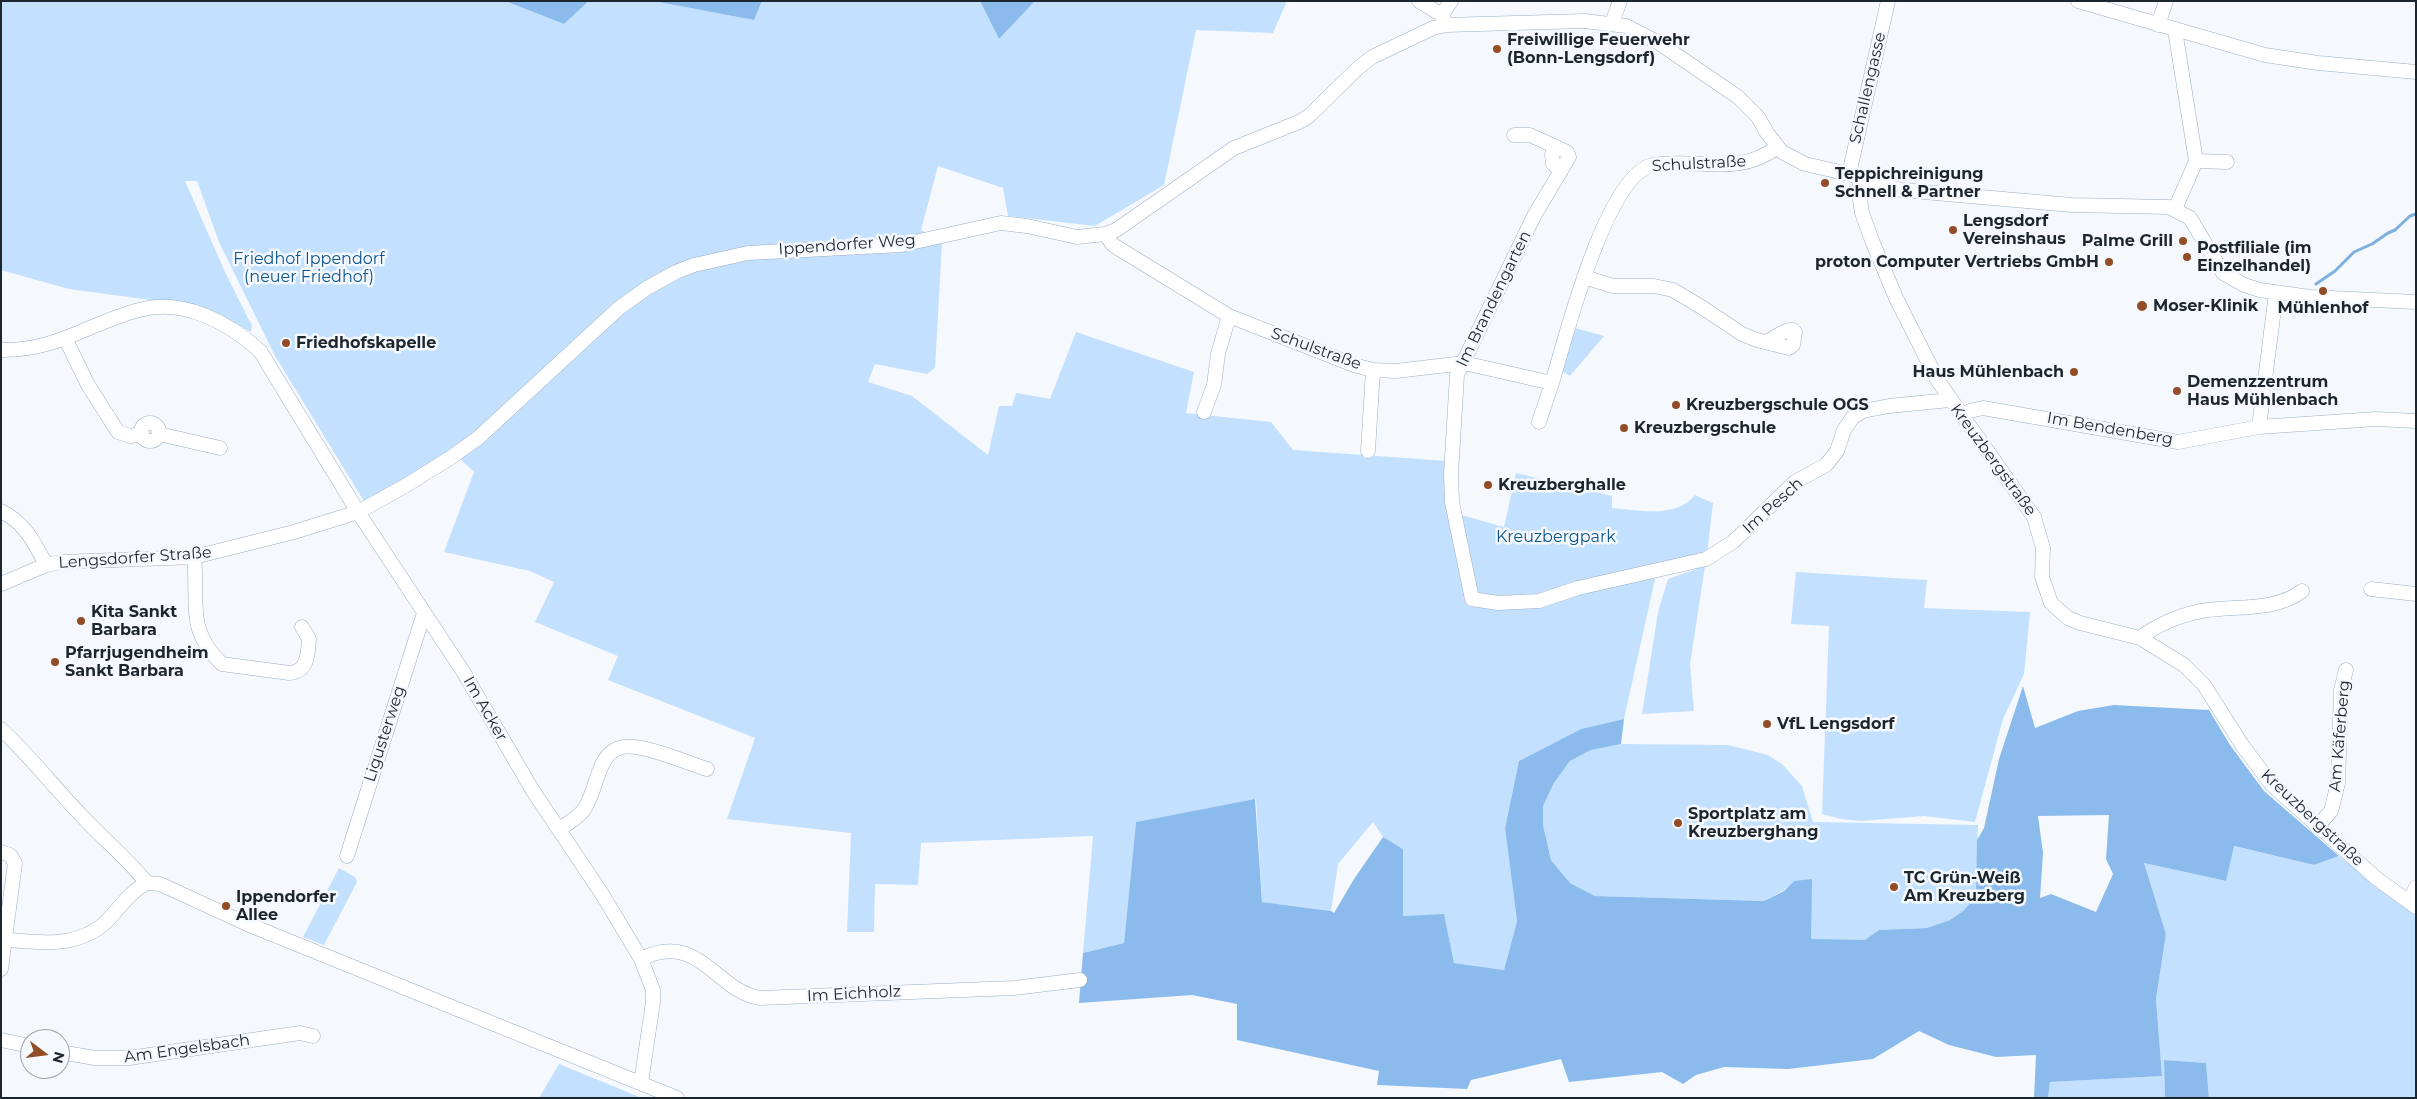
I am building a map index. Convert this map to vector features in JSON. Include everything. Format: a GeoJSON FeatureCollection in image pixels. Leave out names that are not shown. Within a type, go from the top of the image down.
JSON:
{"type":"FeatureCollection","features":[{"type":"Feature","properties":{"kind":"street"},"geometry":{"type":"LineString","coordinates":[[1419,1],[1444,20],[1451,1]]}},
{"type":"Feature","properties":{"kind":"street"},"geometry":{"type":"LineString","coordinates":[[1612,23],[1620,1]]}},
{"type":"Feature","properties":{"kind":"street","name":"Schallengasse"},"geometry":{"type":"LineString","coordinates":[[1855,176],[1888,1]]}},
{"type":"Feature","properties":{"kind":"street"},"geometry":{"type":"LineString","coordinates":[[2078,1],[2265,55],[2318,63],[2416,72]]}},
{"type":"Feature","properties":{"kind":"street"},"geometry":{"type":"LineString","coordinates":[[2158,25],[2166,1]]}},
{"type":"Feature","properties":{"kind":"street","name":"Ippendorfer Weg"},"geometry":{"type":"LineString","coordinates":[[358,512],[428,472],[478,438],[619,308],[647,288],[676,272],[717,258],[740,254],[901,245],[1001,223],[1027,226],[1077,237],[1105,234],[1127,224],[1234,148],[1304,119],[1319,109],[1357,69],[1372,57],[1426,32],[1444,20],[1584,20],[1612,23],[1644,34],[1738,98],[1758,117],[1778,147]]}},
{"type":"Feature","properties":{"kind":"street"},"geometry":{"type":"LineString","coordinates":[[2175,30],[2196,161],[2175,209]]}},
{"type":"Feature","properties":{"kind":"street","name":"Im Brandengarten"},"geometry":{"type":"LineString","coordinates":[[1514,135],[1530,135],[1567,152],[1569,157],[1534,216],[1457,375],[1451,474],[1453,514],[1472,599],[1498,603],[1539,601],[1578,588],[1661,570]]}},
{"type":"Feature","properties":{"kind":"street"},"geometry":{"type":"LineString","coordinates":[[1778,147],[1787,156],[1805,164],[1901,190],[2072,205],[2161,206],[2175,209],[2195,224],[2223,273],[2244,285],[2276,292],[2334,299],[2416,302]]}},
{"type":"Feature","properties":{"kind":"street","name":"Schulstraße"},"geometry":{"type":"LineString","coordinates":[[1539,422],[1584,277],[1605,222],[1637,173],[1644,168],[1677,164],[1746,164],[1765,156],[1778,147]]}},
{"type":"Feature","properties":{"kind":"street"},"geometry":{"type":"LineString","coordinates":[[2196,161],[2227,162]]}},
{"type":"Feature","properties":{"kind":"street","name":"Kreuzbergstraße"},"geometry":{"type":"LineString","coordinates":[[1855,176],[1862,213],[1896,298],[1950,400],[2034,517],[2042,542],[2042,577],[2051,603],[2068,618],[2080,623],[2140,638],[2184,664],[2204,685],[2262,772],[2317,827],[2376,878],[2412,904]]}},
{"type":"Feature","properties":{"kind":"street","name":"Schulstraße"},"geometry":{"type":"LineString","coordinates":[[1105,234],[1112,245],[1229,316],[1354,365],[1373,370],[1412,370],[1464,363],[1552,383]]}},
{"type":"Feature","properties":{"kind":"street"},"geometry":{"type":"LineString","coordinates":[[1584,277],[1613,286],[1654,286],[1673,290],[1742,334],[1765,342]]}},
{"type":"Feature","properties":{"kind":"street"},"geometry":{"type":"LineString","coordinates":[[2259,427],[2276,292]]}},
{"type":"Feature","properties":{"kind":"street","name":"Im Acker"},"geometry":{"type":"LineString","coordinates":[[1,350],[34,348],[66,340],[137,310],[164,306],[218,321],[244,336],[260,351],[358,512],[464,673],[534,791],[602,894],[641,959],[651,984],[653,1002],[641,1083]]}},
{"type":"Feature","properties":{"kind":"street"},"geometry":{"type":"LineString","coordinates":[[1204,412],[1211,395],[1218,354],[1229,316]]}},
{"type":"Feature","properties":{"kind":"street"},"geometry":{"type":"LineString","coordinates":[[66,340],[88,386],[118,432],[130,436],[142,434],[144,426],[151,423],[157,427],[159,434],[220,448]]}},
{"type":"Feature","properties":{"kind":"street"},"geometry":{"type":"LineString","coordinates":[[1368,451],[1373,370]]}},
{"type":"Feature","properties":{"kind":"street","name":"Im Pesch"},"geometry":{"type":"LineString","coordinates":[[1661,570],[1706,559],[1733,542],[1795,482],[1818,470],[1831,459],[1848,422],[1858,414],[1889,406],[1950,400]]}},
{"type":"Feature","properties":{"kind":"street","name":"Im Bendenberg"},"geometry":{"type":"LineString","coordinates":[[1962,416],[1970,411],[1983,408],[2178,442],[2259,427],[2376,419],[2416,420]]}},
{"type":"Feature","properties":{"kind":"street"},"geometry":{"type":"LineString","coordinates":[[1,511],[19,521],[26,529],[46,565]]}},
{"type":"Feature","properties":{"kind":"street","name":"Lengsdorfer Straße"},"geometry":{"type":"LineString","coordinates":[[1,584],[46,565],[78,561],[194,557],[294,532],[358,512]]}},
{"type":"Feature","properties":{"kind":"street"},"geometry":{"type":"LineString","coordinates":[[194,557],[196,624],[206,644],[222,664],[289,673],[299,671],[306,661],[309,639],[302,627]]}},
{"type":"Feature","properties":{"kind":"street"},"geometry":{"type":"LineString","coordinates":[[2371,589],[2416,594]]}},
{"type":"Feature","properties":{"kind":"street"},"geometry":{"type":"LineString","coordinates":[[2140,638],[2152,628],[2205,610],[2261,606],[2295,596],[2302,591]]}},
{"type":"Feature","properties":{"kind":"street","name":"Ligusterweg"},"geometry":{"type":"LineString","coordinates":[[347,856],[424,613]]}},
{"type":"Feature","properties":{"kind":"street","name":"Am Käferberg"},"geometry":{"type":"LineString","coordinates":[[2317,827],[2331,811],[2338,783],[2341,690],[2346,670]]}},
{"type":"Feature","properties":{"kind":"street"},"geometry":{"type":"LineString","coordinates":[[1,729],[26,752],[95,829],[128,860],[147,883]]}},
{"type":"Feature","properties":{"kind":"street"},"geometry":{"type":"LineString","coordinates":[[559,830],[586,807],[600,766],[609,754],[620,748],[642,748],[707,769]]}},
{"type":"Feature","properties":{"kind":"street"},"geometry":{"type":"LineString","coordinates":[[1,852],[10,855],[15,863],[3,939],[1,969]]}},
{"type":"Feature","properties":{"kind":"street"},"geometry":{"type":"LineString","coordinates":[[3,939],[56,943],[82,937],[103,924],[138,887],[147,883],[160,884],[247,924],[677,1098]]}},
{"type":"Feature","properties":{"kind":"street"},"geometry":{"type":"LineString","coordinates":[[2412,904],[2416,887]]}},
{"type":"Feature","properties":{"kind":"street","name":"Im Eichholz"},"geometry":{"type":"LineString","coordinates":[[641,959],[663,952],[690,955],[700,960],[744,994],[776,999],[876,992],[1014,988],[1080,980]]}},
{"type":"Feature","properties":{"kind":"street","name":"Am Engelsbach"},"geometry":{"type":"LineString","coordinates":[[70,1054],[95,1058],[130,1058],[300,1033],[313,1036]]}},
{"type":"Feature","properties":{"kind":"street"},"geometry":{"type":"LineString","coordinates":[[1,1040],[20,1044]]}},
{"type":"Feature","properties":{"kind":"green space","name":"Friedhof Ippendorf (neuer Friedhof)"},"geometry":{"type":"Polygon","coordinates":[[[1,1],[505,1],[564,24],[589,1],[653,1],[754,20],[762,1],[980,1],[999,39],[1035,1],[1287,1],[1273,33],[1196,30],[1164,185],[1095,226],[1008,216],[1003,188],[938,166],[921,230],[942,242],[935,368],[927,374],[875,364],[868,382],[912,396],[988,455],[999,406],[1012,406],[1016,393],[1050,399],[1076,332],[1194,372],[1186,413],[1271,422],[1293,450],[1447,461],[1468,601],[1499,605],[1651,575],[1655,579],[1624,719],[1581,729],[1519,761],[1505,828],[1517,921],[1504,970],[1454,963],[1444,915],[1403,916],[1403,849],[1383,837],[1373,822],[1338,864],[1331,911],[1262,902],[1256,799],[1136,822],[1124,943],[1083,953],[1093,836],[921,843],[918,885],[875,884],[874,932],[847,932],[851,833],[727,819],[755,738],[608,680],[618,656],[535,622],[554,582],[530,571],[444,552],[474,472],[460,459],[370,511],[275,356],[219,242],[197,181],[185,181],[225,272],[252,326],[251,332],[227,319],[195,306],[69,289],[1,270],[1,1]]]}},
{"type":"Feature","properties":{"kind":"green space"},"geometry":{"type":"Polygon","coordinates":[[[1575,328],[1604,336],[1570,376],[1562,371],[1575,328]]]}},
{"type":"Feature","properties":{"kind":"green space","name":"Kreuzbergpark"},"geometry":{"type":"Polygon","coordinates":[[[1516,473],[1612,496],[1612,508],[1645,511],[1668,510],[1687,503],[1695,495],[1713,503],[1707,554],[1539,598],[1474,596],[1458,514],[1504,527],[1516,473]]]}},
{"type":"Feature","properties":{"kind":"green space"},"geometry":{"type":"Polygon","coordinates":[[[1705,566],[1690,664],[1694,711],[1642,714],[1658,612],[1668,579],[1705,566]]]}},
{"type":"Feature","properties":{"kind":"green space"},"geometry":{"type":"Polygon","coordinates":[[[1796,572],[1927,580],[1924,608],[2030,612],[2024,674],[2003,719],[1975,822],[1924,816],[1861,821],[1841,819],[1822,814],[1829,626],[1791,624],[1796,572]]]}},
{"type":"Feature","properties":{"kind":"green space","name":"Sportplatz am Kreuzberghang"},"geometry":{"type":"Polygon","coordinates":[[[1618,744],[1728,745],[1768,755],[1782,764],[1802,786],[1813,822],[1978,825],[1976,896],[1963,911],[1950,920],[1927,928],[1879,930],[1865,941],[1810,940],[1794,881],[1784,890],[1764,901],[1595,896],[1570,883],[1551,860],[1543,825],[1543,806],[1554,783],[1570,761],[1591,750],[1618,744]]]}},
{"type":"Feature","properties":{"kind":"green space"},"geometry":{"type":"Polygon","coordinates":[[[2233,846],[2314,865],[2339,856],[2416,915],[2416,1098],[2209,1098],[2206,1063],[2164,1060],[2165,1098],[2048,1098],[2050,1082],[2162,1076],[2156,999],[2166,934],[2144,863],[2225,881],[2233,846]]]}},
{"type":"Feature","properties":{"kind":"green space"},"geometry":{"type":"Polygon","coordinates":[[[339,868],[355,877],[357,882],[324,945],[303,937],[339,868]]]}},
{"type":"Feature","properties":{"kind":"green space"},"geometry":{"type":"Polygon","coordinates":[[[559,1064],[642,1098],[539,1098],[559,1064]]]}},
{"type":"Feature","properties":{"kind":"shaded area"},"geometry":{"type":"Polygon","coordinates":[[[505,1],[589,1],[564,24],[505,1]]]}},
{"type":"Feature","properties":{"kind":"shaded area"},"geometry":{"type":"Polygon","coordinates":[[[653,1],[762,1],[754,20],[653,1]]]}},
{"type":"Feature","properties":{"kind":"shaded area"},"geometry":{"type":"Polygon","coordinates":[[[980,1],[1035,1],[999,39],[980,1]]]}},
{"type":"Feature","properties":{"kind":"shaded area"},"geometry":{"type":"Polygon","coordinates":[[[2023,686],[2035,728],[2078,711],[2114,705],[2209,710],[2230,745],[2264,791],[2339,856],[2314,865],[2234,846],[2226,881],[2144,863],[2166,934],[2156,999],[2162,1076],[2050,1082],[2048,1098],[2034,1098],[2036,1055],[1996,1057],[1949,1045],[1919,1031],[1873,1059],[1788,1069],[1724,1067],[1696,1075],[1683,1084],[1662,1072],[1569,1082],[1561,1059],[1471,1080],[1467,1089],[1377,1085],[1379,1071],[1237,1040],[1237,1004],[1192,995],[1079,1003],[1083,953],[1124,943],[1136,822],[1255,799],[1262,902],[1331,911],[1334,913],[1354,879],[1383,837],[1403,849],[1403,916],[1444,914],[1454,963],[1504,970],[1517,921],[1505,828],[1519,761],[1581,729],[1624,719],[1621,744],[1591,750],[1570,761],[1554,783],[1543,806],[1543,825],[1551,860],[1570,883],[1595,896],[1764,901],[1784,891],[1794,881],[1812,879],[1811,939],[1865,940],[1879,930],[1927,928],[1950,920],[1963,911],[1976,896],[1977,840],[1984,828],[1999,759],[2023,686]],[[2109,815],[2038,816],[2043,853],[2040,898],[2051,894],[2096,912],[2113,874],[2106,859],[2109,815]]]}},
{"type":"Feature","properties":{"kind":"shaded area"},"geometry":{"type":"Polygon","coordinates":[[[2164,1060],[2206,1063],[2209,1098],[2165,1098],[2164,1060]]]}},
{"type":"Feature","properties":{"kind":"waterway"},"geometry":{"type":"LineString","coordinates":[[2316,284],[2335,271],[2354,252],[2395,230],[2410,216],[2416,214]]}},
{"type":"Feature","properties":{"kind":"place","name":"Freiwillige Feuerwehr (Bonn-Lengsdorf)"},"geometry":{"type":"Point","coordinates":[1497,49]}},
{"type":"Feature","properties":{"kind":"place","name":"Teppichreinigung Schnell & Partner"},"geometry":{"type":"Point","coordinates":[1825,183]}},
{"type":"Feature","properties":{"kind":"place","name":"Lengsdorf Vereinshaus"},"geometry":{"type":"Point","coordinates":[1953,230]}},
{"type":"Feature","properties":{"kind":"place","name":"Palme Grill"},"geometry":{"type":"Point","coordinates":[2183,241]}},
{"type":"Feature","properties":{"kind":"place","name":"Postfiliale (im Einzelhandel)"},"geometry":{"type":"Point","coordinates":[2187,257]}},
{"type":"Feature","properties":{"kind":"place","name":"proton Computer Vertriebs GmbH"},"geometry":{"type":"Point","coordinates":[2109,262]}},
{"type":"Feature","properties":{"kind":"place","name":"Mühlenhof"},"geometry":{"type":"Point","coordinates":[2323,291]}},
{"type":"Feature","properties":{"kind":"place","name":"Moser-Klinik"},"geometry":{"type":"Point","coordinates":[2142,306]}},
{"type":"Feature","properties":{"kind":"place","name":"Friedhofskapelle"},"geometry":{"type":"Point","coordinates":[286,343]}},
{"type":"Feature","properties":{"kind":"place","name":"Haus Mühlenbach"},"geometry":{"type":"Point","coordinates":[2074,372]}},
{"type":"Feature","properties":{"kind":"place","name":"Demenzzentrum Haus Mühlenbach"},"geometry":{"type":"Point","coordinates":[2177,391]}},
{"type":"Feature","properties":{"kind":"place","name":"Kreuzbergschule OGS"},"geometry":{"type":"Point","coordinates":[1676,405]}},
{"type":"Feature","properties":{"kind":"place","name":"Kreuzbergschule"},"geometry":{"type":"Point","coordinates":[1624,428]}},
{"type":"Feature","properties":{"kind":"place","name":"Kreuzberghalle"},"geometry":{"type":"Point","coordinates":[1488,485]}},
{"type":"Feature","properties":{"kind":"place","name":"Kita Sankt Barbara"},"geometry":{"type":"Point","coordinates":[81,621]}},
{"type":"Feature","properties":{"kind":"place","name":"Pfarrjugendheim Sankt Barbara"},"geometry":{"type":"Point","coordinates":[55,662]}},
{"type":"Feature","properties":{"kind":"place","name":"VfL Lengsdorf"},"geometry":{"type":"Point","coordinates":[1767,724]}},
{"type":"Feature","properties":{"kind":"place","name":"Sportplatz am Kreuzberghang"},"geometry":{"type":"Point","coordinates":[1678,823]}},
{"type":"Feature","properties":{"kind":"place","name":"TC Grün-Weiß Am Kreuzberg"},"geometry":{"type":"Point","coordinates":[1894,887]}},
{"type":"Feature","properties":{"kind":"place","name":"Ippendorfer Allee"},"geometry":{"type":"Point","coordinates":[226,906]}}]}
